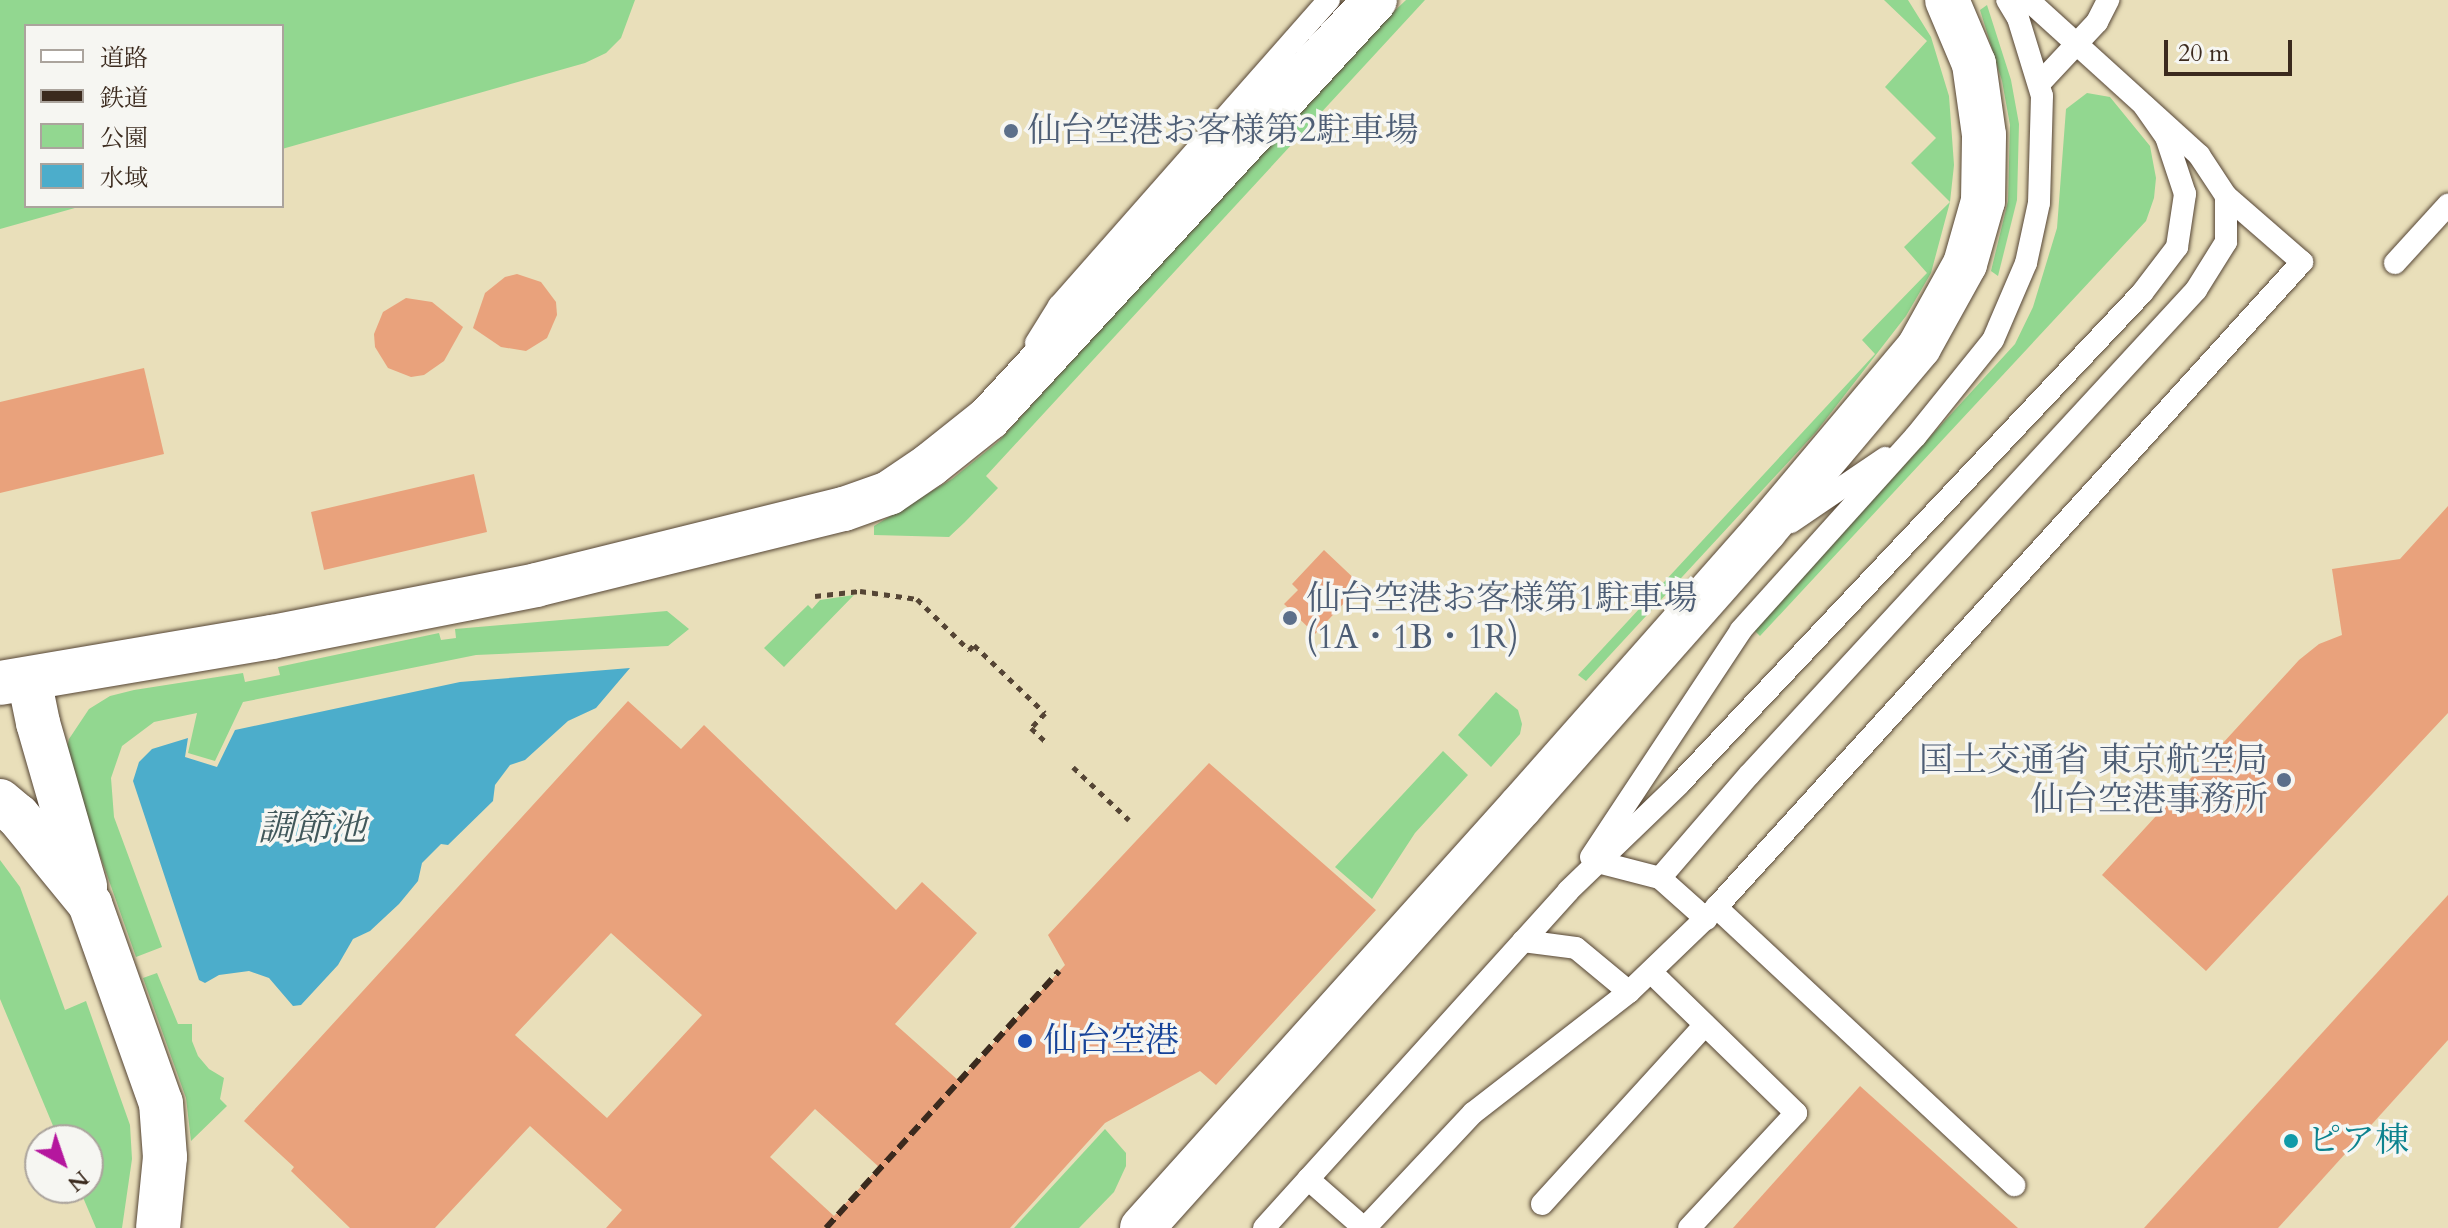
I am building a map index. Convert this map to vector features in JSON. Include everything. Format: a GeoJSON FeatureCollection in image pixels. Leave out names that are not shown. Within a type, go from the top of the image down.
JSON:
{"type":"FeatureCollection","features":[{"type":"Feature","properties":{"kind":"street"},"geometry":{"type":"LineString","coordinates":[[158,1228],[165,1157],[161,1103],[90,904],[38,723],[14,681],[272,637],[536,585],[844,509],[889,493],[989,418],[1375,0]]}},
{"type":"Feature","properties":{"kind":"street"},"geometry":{"type":"LineString","coordinates":[[1142,1228],[1743,555],[1919,347],[1965,264],[1983,201],[1984,135],[1974,64],[1947,0]]}},
{"type":"Feature","properties":{"kind":"street"},"geometry":{"type":"LineString","coordinates":[[0,801],[18,816],[90,904]]}},
{"type":"Feature","properties":{"kind":"lane"},"geometry":{"type":"LineString","coordinates":[[989,418],[1059,306],[1329,0]]}},
{"type":"Feature","properties":{"kind":"lane"},"geometry":{"type":"LineString","coordinates":[[1568,891],[1741,630],[1915,437],[1993,340],[2026,263],[2039,203],[2042,96],[2018,18],[2007,0]]}},
{"type":"Feature","properties":{"kind":"lane"},"geometry":{"type":"LineString","coordinates":[[1308,1179],[1364,1228],[1473,1113],[1652,973],[1711,913],[2302,262],[2226,196],[2199,155],[2028,0]]}},
{"type":"Feature","properties":{"kind":"lane"},"geometry":{"type":"LineString","coordinates":[[2039,84],[2097,22],[2108,0]]}},
{"type":"Feature","properties":{"kind":"lane"},"geometry":{"type":"LineString","coordinates":[[1264,1228],[1568,891],[1679,784],[2142,293],[2177,247],[2185,194],[2166,137],[2144,106]]}},
{"type":"Feature","properties":{"kind":"lane"},"geometry":{"type":"LineString","coordinates":[[1660,878],[1749,775],[2196,290],[2226,242],[2226,196]]}},
{"type":"Feature","properties":{"kind":"lane"},"geometry":{"type":"LineString","coordinates":[[2395,263],[2448,205]]}},
{"type":"Feature","properties":{"kind":"lane"},"geometry":{"type":"LineString","coordinates":[[1743,555],[1915,437]]}},
{"type":"Feature","properties":{"kind":"lane"},"geometry":{"type":"LineString","coordinates":[[1598,862],[1660,878],[1711,913],[2014,1185]]}},
{"type":"Feature","properties":{"kind":"lane"},"geometry":{"type":"LineString","coordinates":[[1523,941],[1576,948],[1629,992]]}},
{"type":"Feature","properties":{"kind":"lane"},"geometry":{"type":"LineString","coordinates":[[1652,973],[1796,1113],[1689,1228]]}},
{"type":"Feature","properties":{"kind":"lane"},"geometry":{"type":"LineString","coordinates":[[1542,1204],[1705,1025]]}},
{"type":"Feature","properties":{"kind":"path"},"geometry":{"type":"LineString","coordinates":[[815,596],[860,591],[917,599],[969,650],[974,645],[1045,713],[1031,728],[1045,741]]}},
{"type":"Feature","properties":{"kind":"path"},"geometry":{"type":"LineString","coordinates":[[1073,767],[1129,820]]}},
{"type":"Feature","properties":{"kind":"green space"},"geometry":{"type":"Polygon","coordinates":[[[0,0],[635,0],[621,38],[606,53],[585,63],[284,148],[284,24],[24,24],[24,208],[75,208],[0,229],[0,0]]]}},
{"type":"Feature","properties":{"kind":"green space"},"geometry":{"type":"Polygon","coordinates":[[[1406,0],[1425,0],[986,476],[998,488],[965,522],[949,537],[874,535],[874,526],[952,479],[999,441],[1363,41],[1406,0]]]}},
{"type":"Feature","properties":{"kind":"green space"},"geometry":{"type":"Polygon","coordinates":[[[1884,0],[1908,0],[1931,37],[1949,96],[1954,165],[1950,202],[1911,163],[1936,138],[1885,87],[1927,41],[1884,0]]]}},
{"type":"Feature","properties":{"kind":"green space"},"geometry":{"type":"Polygon","coordinates":[[[1987,5],[2011,80],[2019,124],[2017,200],[1998,276],[1991,271],[2008,201],[2010,125],[2002,81],[1980,10],[1987,5]]]}},
{"type":"Feature","properties":{"kind":"green space"},"geometry":{"type":"Polygon","coordinates":[[[2087,93],[2110,97],[2150,146],[2156,178],[2154,198],[2146,221],[1760,636],[1754,630],[2015,344],[2033,307],[2057,228],[2066,109],[2087,93]]]}},
{"type":"Feature","properties":{"kind":"green space"},"geometry":{"type":"Polygon","coordinates":[[[1950,202],[1931,273],[1906,316],[1816,432],[1586,681],[1578,675],[1875,354],[1862,340],[1927,273],[1904,247],[1950,202]]]}},
{"type":"Feature","properties":{"kind":"green space"},"geometry":{"type":"Polygon","coordinates":[[[854,595],[784,667],[764,648],[808,605],[812,609],[820,600],[854,595]]]}},
{"type":"Feature","properties":{"kind":"green space"},"geometry":{"type":"Polygon","coordinates":[[[667,611],[689,629],[668,646],[476,655],[243,702],[215,761],[188,753],[197,713],[154,722],[122,746],[111,778],[114,817],[162,947],[136,957],[65,756],[69,739],[89,709],[110,696],[134,690],[243,673],[245,682],[280,675],[278,667],[439,633],[441,640],[456,638],[455,629],[667,611]]]}},
{"type":"Feature","properties":{"kind":"green space"},"geometry":{"type":"Polygon","coordinates":[[[1496,692],[1518,710],[1522,724],[1520,734],[1491,767],[1458,735],[1496,692]]]}},
{"type":"Feature","properties":{"kind":"green space"},"geometry":{"type":"Polygon","coordinates":[[[1443,751],[1468,775],[1415,833],[1372,899],[1335,867],[1443,751]]]}},
{"type":"Feature","properties":{"kind":"green space"},"geometry":{"type":"Polygon","coordinates":[[[0,860],[20,887],[65,1010],[86,1001],[130,1125],[132,1159],[122,1228],[96,1228],[86,1204],[104,1204],[104,1124],[52,1124],[0,999],[0,860]]]}},
{"type":"Feature","properties":{"kind":"green space"},"geometry":{"type":"Polygon","coordinates":[[[157,973],[178,1024],[192,1024],[192,1041],[198,1056],[209,1069],[224,1078],[220,1099],[227,1106],[191,1141],[186,1098],[143,978],[157,973]]]}},
{"type":"Feature","properties":{"kind":"green space"},"geometry":{"type":"Polygon","coordinates":[[[1105,1129],[1126,1153],[1126,1166],[1114,1192],[1079,1228],[1014,1228],[1105,1129]]]}},
{"type":"Feature","properties":{"kind":"water","name":"調節池"},"geometry":{"type":"Polygon","coordinates":[[[630,668],[596,708],[568,721],[525,760],[510,765],[495,785],[493,801],[448,845],[441,844],[422,863],[418,881],[399,904],[370,931],[353,939],[338,965],[301,1005],[293,1006],[269,978],[249,971],[219,975],[205,983],[199,980],[133,781],[139,762],[152,749],[188,738],[185,757],[217,767],[235,730],[460,682],[630,668]]]}},
{"type":"Feature","properties":{"kind":"building"},"geometry":{"type":"Polygon","coordinates":[[[517,274],[541,282],[556,302],[557,315],[547,338],[526,351],[501,347],[473,328],[485,293],[505,277],[517,274]]]}},
{"type":"Feature","properties":{"kind":"building"},"geometry":{"type":"Polygon","coordinates":[[[406,298],[432,302],[463,327],[444,361],[424,375],[411,377],[388,368],[375,347],[374,334],[383,312],[406,298]]]}},
{"type":"Feature","properties":{"kind":"building"},"geometry":{"type":"Polygon","coordinates":[[[144,368],[164,454],[0,493],[0,402],[144,368]]]}},
{"type":"Feature","properties":{"kind":"building"},"geometry":{"type":"Polygon","coordinates":[[[474,474],[487,532],[324,570],[311,512],[474,474]]]}},
{"type":"Feature","properties":{"kind":"building"},"geometry":{"type":"Polygon","coordinates":[[[2448,506],[2448,713],[2206,971],[2102,875],[2299,660],[2319,644],[2342,635],[2332,569],[2400,559],[2448,506]]]}},
{"type":"Feature","properties":{"kind":"building"},"geometry":{"type":"Polygon","coordinates":[[[1324,550],[1361,585],[1315,634],[1284,604],[1298,590],[1292,584],[1324,550]]]}},
{"type":"Feature","properties":{"kind":"building"},"geometry":{"type":"Polygon","coordinates":[[[628,701],[681,749],[704,725],[896,910],[922,882],[977,933],[895,1024],[959,1081],[1065,965],[1048,935],[1209,763],[1376,910],[1216,1085],[1200,1071],[1105,1123],[1010,1228],[606,1228],[622,1210],[530,1126],[435,1228],[350,1228],[291,1171],[294,1167],[244,1121],[628,701]],[[611,933],[515,1035],[607,1118],[702,1015],[611,933]],[[815,1109],[770,1157],[834,1216],[879,1167],[815,1109]]]}},
{"type":"Feature","properties":{"kind":"building","name":"ピア棟"},"geometry":{"type":"Polygon","coordinates":[[[2448,895],[2448,1040],[2278,1228],[2144,1228],[2448,895]]]}},
{"type":"Feature","properties":{"kind":"building"},"geometry":{"type":"Polygon","coordinates":[[[1860,1086],[2018,1228],[1733,1228],[1860,1086]]]}},
{"type":"Feature","properties":{"kind":"railway"},"geometry":{"type":"LineString","coordinates":[[826,1228],[1059,971]]}},
{"type":"Feature","properties":{"kind":"place","name":"仙台空港お客様第2駐車場"},"geometry":{"type":"Point","coordinates":[1011,131]}},
{"type":"Feature","properties":{"kind":"place","name":"仙台空港お客様第1駐車場 (1A・1B・1R)"},"geometry":{"type":"Point","coordinates":[1290,618]}},
{"type":"Feature","properties":{"kind":"place","name":"国土交通省 東京航空局 仙台空港事務所"},"geometry":{"type":"Point","coordinates":[2284,780]}},
{"type":"Feature","properties":{"kind":"place","name":"仙台空港"},"geometry":{"type":"Point","coordinates":[1025,1041]}},
{"type":"Feature","properties":{"kind":"place","name":"ピア棟"},"geometry":{"type":"Point","coordinates":[2291,1141]}}]}
